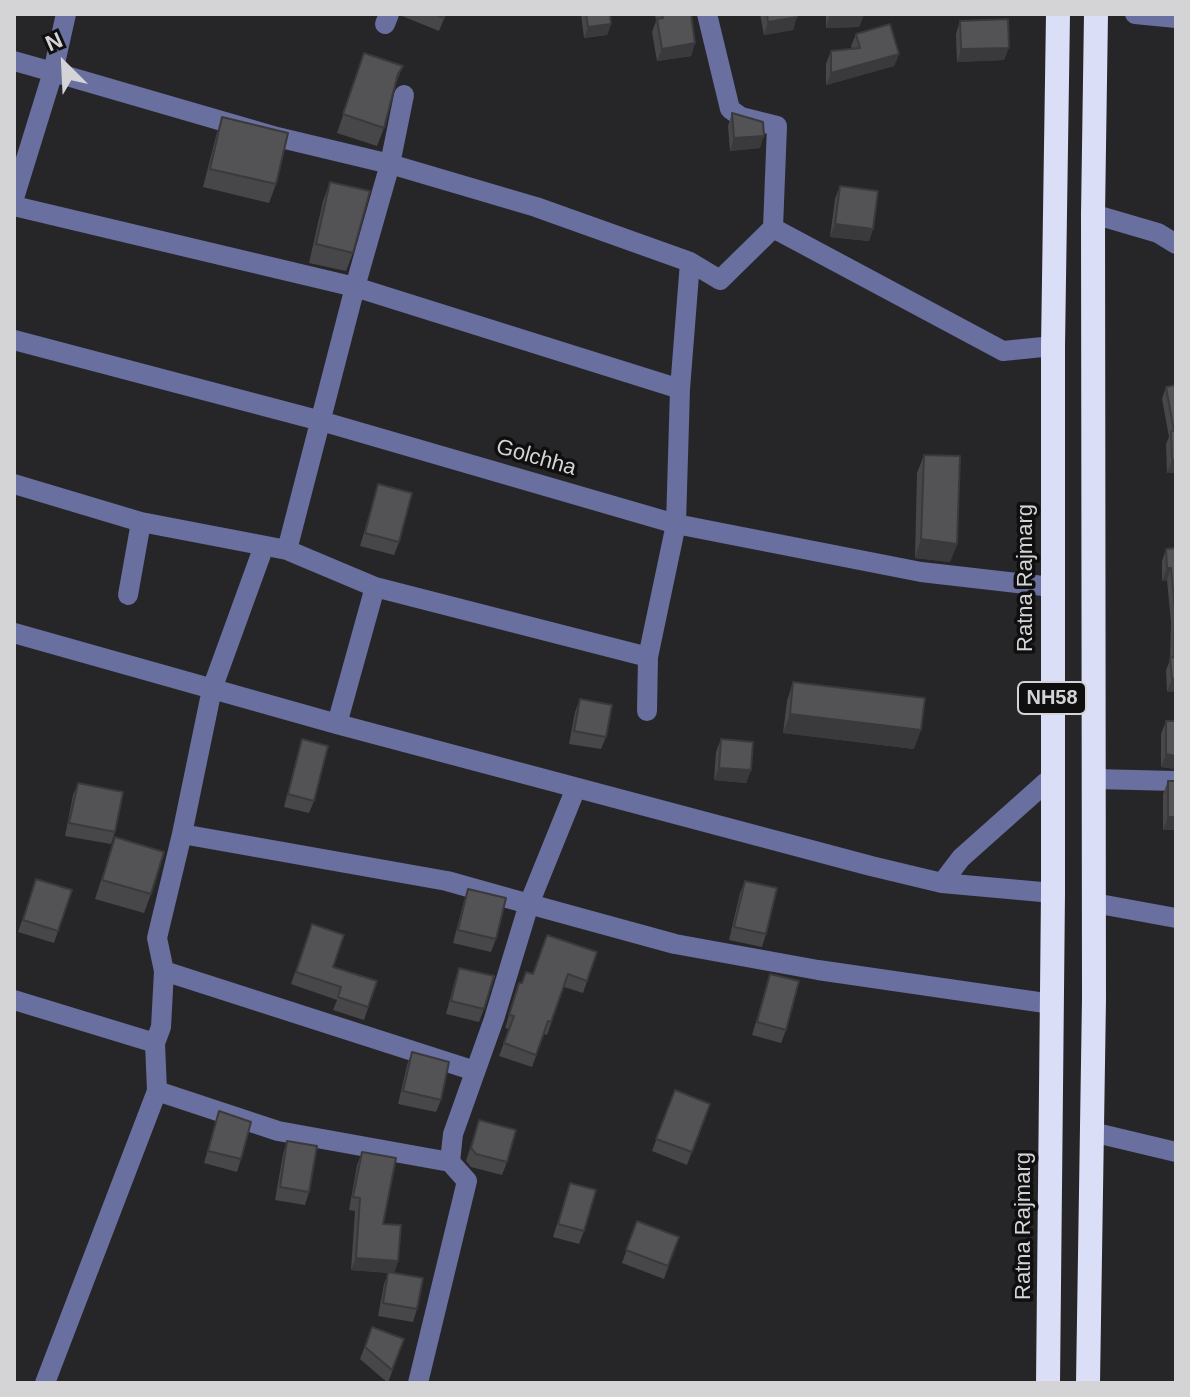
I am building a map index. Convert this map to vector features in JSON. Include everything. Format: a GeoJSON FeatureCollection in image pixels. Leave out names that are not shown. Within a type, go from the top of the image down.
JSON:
{"type":"FeatureCollection","features":[{"type":"Feature","properties":{"kind":"highway","name":"Ratna Rajmarg"},"geometry":{"type":"LineString","coordinates":[[1048,1383],[1053,893],[1053,346],[1058,14]]}},
{"type":"Feature","properties":{"kind":"highway","name":"NH58"},"geometry":{"type":"LineString","coordinates":[[1088,1383],[1094,903],[1093,214],[1096,14]]}},
{"type":"Feature","properties":{"kind":"street"},"geometry":{"type":"LineString","coordinates":[[14,198],[53,72],[66,14]]}},
{"type":"Feature","properties":{"kind":"street"},"geometry":{"type":"LineString","coordinates":[[14,61],[536,207],[690,262],[720,280],[773,228],[777,126],[741,117],[730,109],[707,14]]}},
{"type":"Feature","properties":{"kind":"street"},"geometry":{"type":"LineString","coordinates":[[1135,14],[1176,18]]}},
{"type":"Feature","properties":{"kind":"street"},"geometry":{"type":"LineString","coordinates":[[287,550],[390,164],[404,95]]}},
{"type":"Feature","properties":{"kind":"street"},"geometry":{"type":"LineString","coordinates":[[14,206],[355,287],[680,389]]}},
{"type":"Feature","properties":{"kind":"street"},"geometry":{"type":"LineString","coordinates":[[1093,214],[1158,233],[1176,244]]}},
{"type":"Feature","properties":{"kind":"street"},"geometry":{"type":"LineString","coordinates":[[773,228],[1003,351],[1053,346]]}},
{"type":"Feature","properties":{"kind":"street"},"geometry":{"type":"LineString","coordinates":[[647,711],[648,657],[676,524],[680,389],[690,262]]}},
{"type":"Feature","properties":{"kind":"street","name":"Golchha"},"geometry":{"type":"LineString","coordinates":[[14,340],[321,421],[676,524],[921,572],[1052,587]]}},
{"type":"Feature","properties":{"kind":"street"},"geometry":{"type":"LineString","coordinates":[[14,484],[141,522],[287,550],[375,587],[648,657]]}},
{"type":"Feature","properties":{"kind":"street"},"geometry":{"type":"LineString","coordinates":[[128,595],[141,522]]}},
{"type":"Feature","properties":{"kind":"street"},"geometry":{"type":"LineString","coordinates":[[45,1383],[157,1091],[155,1043],[161,1027],[164,971],[157,938],[212,689],[264,546]]}},
{"type":"Feature","properties":{"kind":"street"},"geometry":{"type":"LineString","coordinates":[[337,724],[375,587]]}},
{"type":"Feature","properties":{"kind":"street"},"geometry":{"type":"LineString","coordinates":[[14,633],[337,724],[942,883],[1053,893]]}},
{"type":"Feature","properties":{"kind":"street"},"geometry":{"type":"LineString","coordinates":[[942,883],[961,858],[1053,776]]}},
{"type":"Feature","properties":{"kind":"street"},"geometry":{"type":"LineString","coordinates":[[1094,779],[1176,781]]}},
{"type":"Feature","properties":{"kind":"street"},"geometry":{"type":"LineString","coordinates":[[450,1162],[453,1134],[529,904],[576,788]]}},
{"type":"Feature","properties":{"kind":"street"},"geometry":{"type":"LineString","coordinates":[[182,834],[447,881],[675,944],[818,970],[1052,1004]]}},
{"type":"Feature","properties":{"kind":"street"},"geometry":{"type":"LineString","coordinates":[[1094,903],[1176,918]]}},
{"type":"Feature","properties":{"kind":"street"},"geometry":{"type":"LineString","coordinates":[[164,971],[475,1071]]}},
{"type":"Feature","properties":{"kind":"street"},"geometry":{"type":"LineString","coordinates":[[14,1000],[155,1043]]}},
{"type":"Feature","properties":{"kind":"street"},"geometry":{"type":"LineString","coordinates":[[157,1091],[278,1131],[450,1162],[467,1181],[418,1383]]}},
{"type":"Feature","properties":{"kind":"street"},"geometry":{"type":"LineString","coordinates":[[1092,1132],[1176,1152]]}},
{"type":"Feature","properties":{"kind":"building"},"geometry":{"type":"Polygon","coordinates":[[[586,14],[610,14],[611,24],[588,27],[586,14]]]}},
{"type":"Feature","properties":{"kind":"building"},"geometry":{"type":"Polygon","coordinates":[[[662,14],[691,14],[695,43],[662,49],[657,19],[663,18],[662,14]]]}},
{"type":"Feature","properties":{"kind":"building"},"geometry":{"type":"Polygon","coordinates":[[[767,14],[797,14],[797,17],[768,22],[767,14]]]}},
{"type":"Feature","properties":{"kind":"building"},"geometry":{"type":"Polygon","coordinates":[[[1008,19],[1009,48],[961,49],[960,21],[1008,19]]]}},
{"type":"Feature","properties":{"kind":"building"},"geometry":{"type":"Polygon","coordinates":[[[890,24],[899,54],[831,73],[831,51],[860,48],[856,34],[890,24]]]}},
{"type":"Feature","properties":{"kind":"building"},"geometry":{"type":"Polygon","coordinates":[[[364,53],[403,66],[398,74],[384,128],[343,114],[364,53]]]}},
{"type":"Feature","properties":{"kind":"building"},"geometry":{"type":"Polygon","coordinates":[[[732,113],[763,122],[764,136],[734,138],[732,113]]]}},
{"type":"Feature","properties":{"kind":"building"},"geometry":{"type":"Polygon","coordinates":[[[222,117],[288,133],[276,184],[210,169],[222,117]]]}},
{"type":"Feature","properties":{"kind":"building"},"geometry":{"type":"Polygon","coordinates":[[[330,182],[370,191],[353,253],[316,244],[330,182]]]}},
{"type":"Feature","properties":{"kind":"building"},"geometry":{"type":"Polygon","coordinates":[[[840,186],[878,191],[873,229],[835,224],[840,186]]]}},
{"type":"Feature","properties":{"kind":"building"},"geometry":{"type":"Polygon","coordinates":[[[1176,385],[1176,460],[1172,460],[1171,431],[1174,431],[1166,387],[1176,385]]]}},
{"type":"Feature","properties":{"kind":"building"},"geometry":{"type":"Polygon","coordinates":[[[924,455],[960,456],[957,544],[921,539],[924,455]]]}},
{"type":"Feature","properties":{"kind":"building"},"geometry":{"type":"Polygon","coordinates":[[[378,484],[412,493],[399,542],[365,533],[378,484]]]}},
{"type":"Feature","properties":{"kind":"building"},"geometry":{"type":"Polygon","coordinates":[[[1176,548],[1176,679],[1172,679],[1170,658],[1174,657],[1175,611],[1166,549],[1176,548]]]}},
{"type":"Feature","properties":{"kind":"building"},"geometry":{"type":"Polygon","coordinates":[[[793,682],[925,698],[921,730],[790,714],[793,682]]]}},
{"type":"Feature","properties":{"kind":"building"},"geometry":{"type":"Polygon","coordinates":[[[580,699],[612,705],[606,737],[574,731],[580,699]]]}},
{"type":"Feature","properties":{"kind":"building"},"geometry":{"type":"Polygon","coordinates":[[[1166,721],[1176,721],[1176,756],[1166,754],[1166,721]]]}},
{"type":"Feature","properties":{"kind":"building"},"geometry":{"type":"Polygon","coordinates":[[[302,739],[328,746],[314,801],[288,794],[302,739]]]}},
{"type":"Feature","properties":{"kind":"building"},"geometry":{"type":"Polygon","coordinates":[[[721,739],[753,742],[751,770],[719,768],[721,739]]]}},
{"type":"Feature","properties":{"kind":"building"},"geometry":{"type":"Polygon","coordinates":[[[1168,781],[1176,781],[1176,817],[1168,817],[1168,781]]]}},
{"type":"Feature","properties":{"kind":"building"},"geometry":{"type":"Polygon","coordinates":[[[78,783],[123,792],[115,832],[69,823],[78,783]]]}},
{"type":"Feature","properties":{"kind":"building"},"geometry":{"type":"Polygon","coordinates":[[[115,837],[164,852],[151,894],[102,880],[115,837]]]}},
{"type":"Feature","properties":{"kind":"building"},"geometry":{"type":"Polygon","coordinates":[[[36,879],[72,890],[58,931],[23,920],[36,879]]]}},
{"type":"Feature","properties":{"kind":"building"},"geometry":{"type":"Polygon","coordinates":[[[745,881],[777,888],[766,934],[734,927],[745,881]]]}},
{"type":"Feature","properties":{"kind":"building"},"geometry":{"type":"Polygon","coordinates":[[[468,889],[506,898],[496,939],[458,930],[468,889]]]}},
{"type":"Feature","properties":{"kind":"building"},"geometry":{"type":"Polygon","coordinates":[[[312,924],[344,935],[333,967],[377,981],[368,1007],[338,997],[341,987],[296,972],[312,924]]]}},
{"type":"Feature","properties":{"kind":"building"},"geometry":{"type":"Polygon","coordinates":[[[547,935],[597,952],[587,981],[568,974],[536,1055],[504,1043],[514,1016],[509,1015],[519,983],[522,983],[526,972],[533,974],[547,935]]]}},
{"type":"Feature","properties":{"kind":"building"},"geometry":{"type":"Polygon","coordinates":[[[459,968],[494,976],[484,1009],[451,1001],[459,968]]]}},
{"type":"Feature","properties":{"kind":"building"},"geometry":{"type":"Polygon","coordinates":[[[770,974],[799,981],[786,1030],[757,1022],[770,974]]]}},
{"type":"Feature","properties":{"kind":"building"},"geometry":{"type":"Polygon","coordinates":[[[412,1052],[449,1062],[441,1100],[403,1091],[412,1052]]]}},
{"type":"Feature","properties":{"kind":"building"},"geometry":{"type":"Polygon","coordinates":[[[675,1090],[710,1104],[692,1152],[656,1139],[675,1090]]]}},
{"type":"Feature","properties":{"kind":"building"},"geometry":{"type":"Polygon","coordinates":[[[219,1111],[251,1122],[241,1159],[208,1151],[219,1111]]]}},
{"type":"Feature","properties":{"kind":"building"},"geometry":{"type":"Polygon","coordinates":[[[479,1120],[516,1130],[507,1162],[476,1154],[471,1148],[479,1120]]]}},
{"type":"Feature","properties":{"kind":"building"},"geometry":{"type":"Polygon","coordinates":[[[287,1141],[317,1146],[309,1192],[280,1187],[287,1141]]]}},
{"type":"Feature","properties":{"kind":"building"},"geometry":{"type":"Polygon","coordinates":[[[362,1152],[396,1158],[383,1224],[401,1225],[398,1261],[356,1258],[360,1198],[353,1197],[362,1152]]]}},
{"type":"Feature","properties":{"kind":"building"},"geometry":{"type":"Polygon","coordinates":[[[570,1183],[596,1190],[584,1231],[558,1224],[570,1183]]]}},
{"type":"Feature","properties":{"kind":"building"},"geometry":{"type":"Polygon","coordinates":[[[637,1221],[679,1237],[668,1266],[626,1250],[637,1221]]]}},
{"type":"Feature","properties":{"kind":"building"},"geometry":{"type":"Polygon","coordinates":[[[388,1272],[423,1278],[417,1309],[383,1303],[388,1272]]]}},
{"type":"Feature","properties":{"kind":"building"},"geometry":{"type":"Polygon","coordinates":[[[372,1327],[404,1339],[392,1370],[365,1347],[372,1327]]]}}]}
